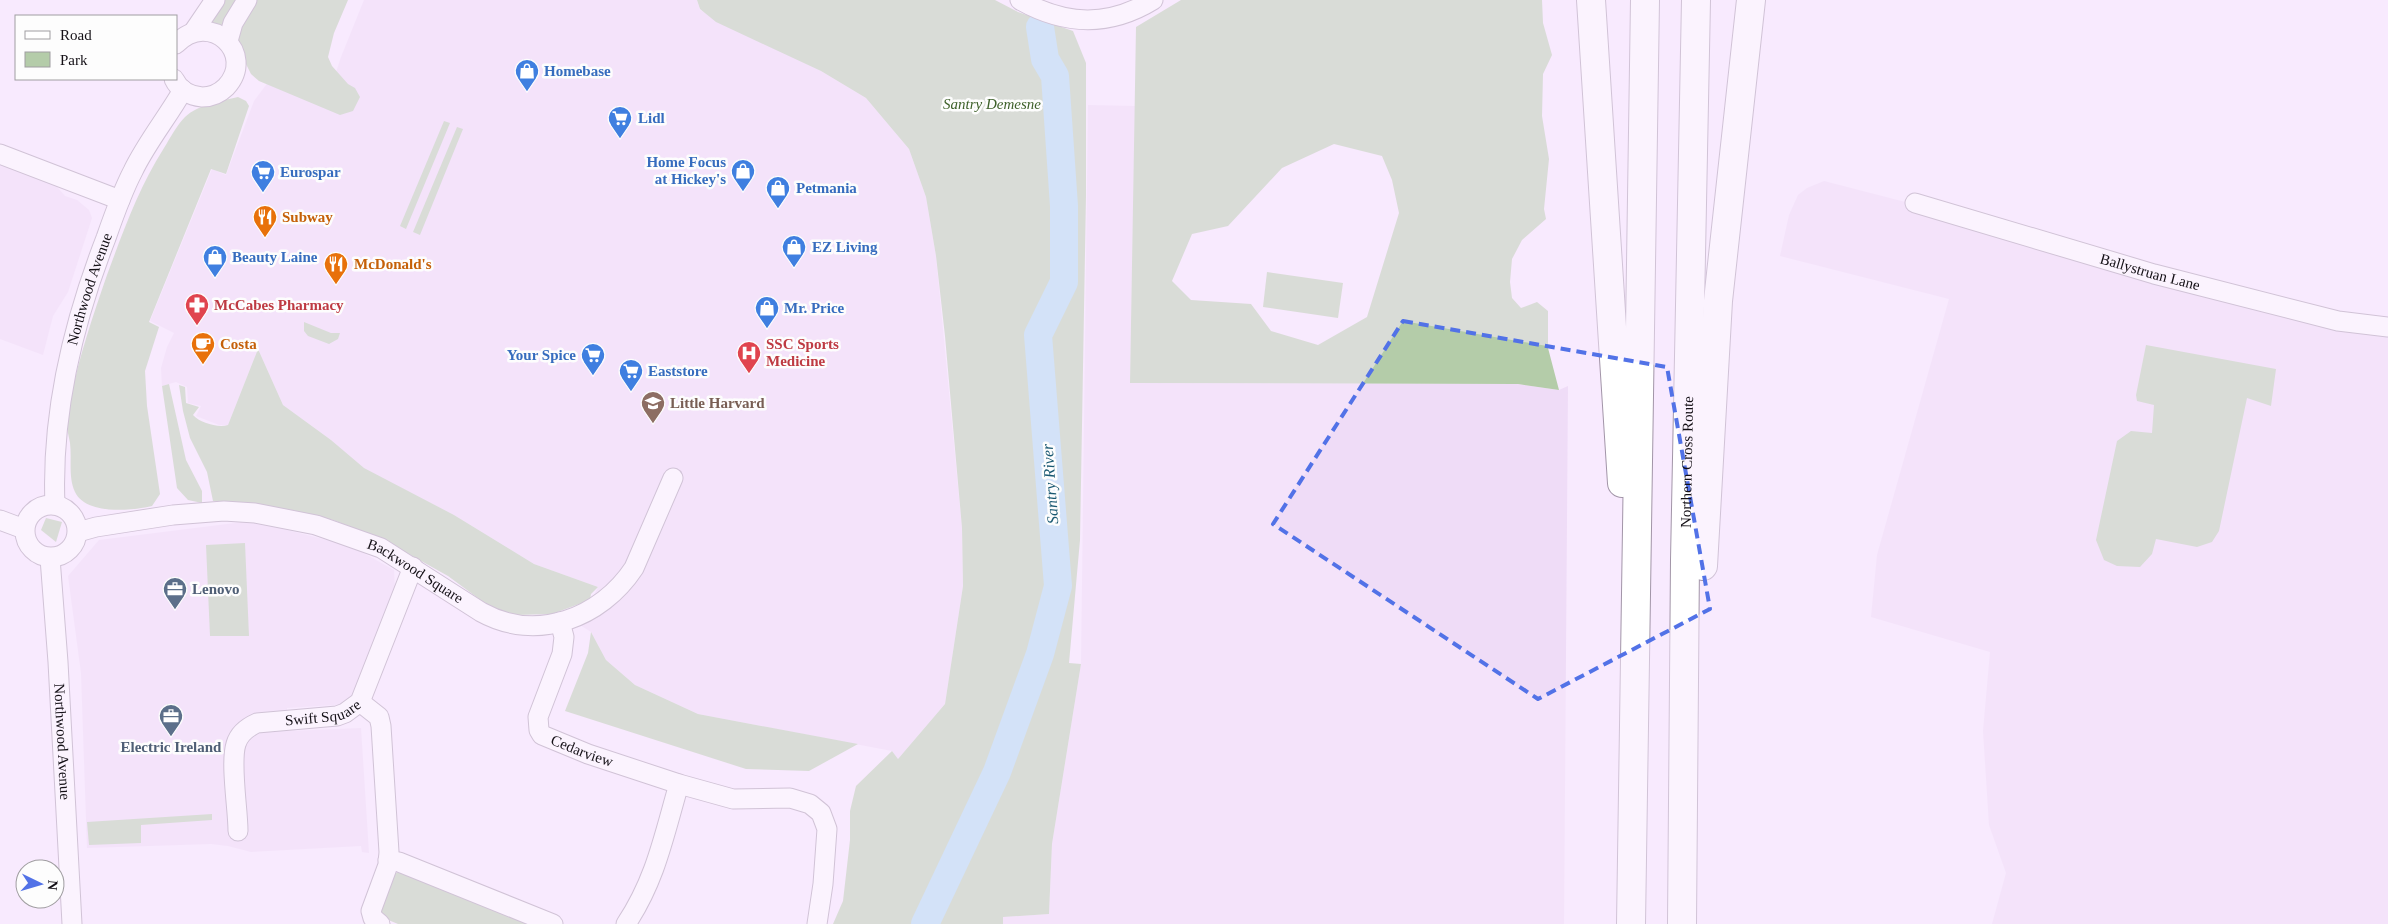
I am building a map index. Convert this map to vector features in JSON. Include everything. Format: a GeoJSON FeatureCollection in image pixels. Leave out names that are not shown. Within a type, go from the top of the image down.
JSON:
{"type":"FeatureCollection","features":[{"type":"Feature","properties":{"kind":"highway"},"geometry":{"type":"LineString","coordinates":[[1592,0],[1635,694]]}},
{"type":"Feature","properties":{"kind":"highway"},"geometry":{"type":"LineString","coordinates":[[1632,924],[1645,0]]}},
{"type":"Feature","properties":{"kind":"highway","name":"Northern Cross Route"},"geometry":{"type":"LineString","coordinates":[[1682,924],[1685,560],[1696,0]]}},
{"type":"Feature","properties":{"kind":"highway"},"geometry":{"type":"LineString","coordinates":[[1683,887],[1718,301],[1751,0]]}},
{"type":"Feature","properties":{"kind":"street"},"geometry":{"type":"LineString","coordinates":[[194,31],[215,0]]}},
{"type":"Feature","properties":{"kind":"street"},"geometry":{"type":"LineString","coordinates":[[228,41],[233,23],[246,0]]}},
{"type":"Feature","properties":{"kind":"street"},"geometry":{"type":"LineString","coordinates":[[1024,2],[1050,14],[1070,18],[1107,20],[1122,16],[1154,0]]}},
{"type":"Feature","properties":{"kind":"street"},"geometry":{"type":"LineString","coordinates":[[178,42],[184,36],[194,31],[212,31],[228,41],[234,50],[236,60],[232,80],[225,89],[215,95],[193,96],[178,85]]}},
{"type":"Feature","properties":{"kind":"street","name":"Northwood Avenue"},"geometry":{"type":"LineString","coordinates":[[55,505],[57,431],[68,358],[93,270],[120,200],[178,85]]}},
{"type":"Feature","properties":{"kind":"street"},"geometry":{"type":"LineString","coordinates":[[0,154],[120,200]]}},
{"type":"Feature","properties":{"kind":"street","name":"Ballystruan Lane"},"geometry":{"type":"LineString","coordinates":[[1915,203],[2154,274],[2338,321],[2388,327]]}},
{"type":"Feature","properties":{"kind":"street","name":"Backwood Square"},"geometry":{"type":"LineString","coordinates":[[78,532],[96,527],[172,514],[224,511],[256,513],[316,525],[381,548],[481,612],[498,620],[526,624],[548,624],[560,622],[590,611],[625,582],[634,568],[673,478]]}},
{"type":"Feature","properties":{"kind":"street"},"geometry":{"type":"LineString","coordinates":[[44,505],[55,505],[71,514],[75,520],[78,532],[74,544],[66,554],[50,558],[38,555],[30,548],[24,529],[27,519],[34,510],[44,505]]}},
{"type":"Feature","properties":{"kind":"street"},"geometry":{"type":"LineString","coordinates":[[0,520],[24,529]]}},
{"type":"Feature","properties":{"kind":"street","name":"Northwood Avenue"},"geometry":{"type":"LineString","coordinates":[[50,558],[58,662],[72,924]]}},
{"type":"Feature","properties":{"kind":"street","name":"Swift Square"},"geometry":{"type":"LineString","coordinates":[[238,831],[234,752],[242,734],[250,726],[265,721],[338,716],[360,702],[413,567]]}},
{"type":"Feature","properties":{"kind":"street","name":"Cedarview"},"geometry":{"type":"LineString","coordinates":[[560,622],[564,645],[538,718],[539,730],[542,735],[588,754],[679,784],[740,799],[790,798],[805,802],[816,808],[825,819],[828,842],[817,924]]}},
{"type":"Feature","properties":{"kind":"street"},"geometry":{"type":"LineString","coordinates":[[360,702],[379,716],[381,726],[388,860],[372,911],[373,918],[380,924]]}},
{"type":"Feature","properties":{"kind":"street"},"geometry":{"type":"LineString","coordinates":[[626,924],[653,876],[664,844],[679,784]]}},
{"type":"Feature","properties":{"kind":"street"},"geometry":{"type":"LineString","coordinates":[[388,860],[399,862],[553,924]]}},
{"type":"Feature","properties":{"kind":"highlighted area"},"geometry":{"type":"Polygon","coordinates":[[[1403,321],[1667,367],[1710,609],[1538,699],[1273,524],[1403,321]]]}},
{"type":"Feature","properties":{"kind":"shaded area"},"geometry":{"type":"Polygon","coordinates":[[[364,0],[697,0],[700,10],[821,71],[866,98],[909,149],[926,197],[936,256],[962,528],[963,586],[945,704],[898,759],[892,751],[698,714],[635,685],[606,660],[591,632],[580,625],[598,587],[534,564],[454,515],[364,469],[331,440],[283,405],[258,349],[228,425],[219,425],[196,416],[201,406],[188,403],[187,387],[176,382],[162,386],[161,368],[167,347],[174,333],[150,321],[212,169],[226,175],[254,101],[269,81],[325,106],[341,57],[364,0]]]}},
{"type":"Feature","properties":{"kind":"shaded area"},"geometry":{"type":"Polygon","coordinates":[[[1088,105],[1135,106],[1130,383],[1517,384],[1559,390],[1568,386],[1564,924],[1003,924],[1003,917],[1049,914],[1052,844],[1081,664],[1088,105]]]}},
{"type":"Feature","properties":{"kind":"shaded area"},"geometry":{"type":"Polygon","coordinates":[[[0,165],[51,180],[65,196],[77,200],[89,210],[92,218],[68,292],[53,316],[43,355],[0,339],[0,165]]]}},
{"type":"Feature","properties":{"kind":"shaded area"},"geometry":{"type":"Polygon","coordinates":[[[1824,181],[2388,327],[2388,924],[1992,924],[2006,873],[1989,825],[1983,731],[1990,652],[1871,617],[1877,555],[1949,299],[1780,256],[1789,215],[1798,195],[1807,188],[1824,181]]]}},
{"type":"Feature","properties":{"kind":"shaded area"},"geometry":{"type":"Polygon","coordinates":[[[251,521],[351,546],[394,570],[395,592],[349,704],[287,708],[288,731],[361,728],[369,853],[362,852],[361,846],[251,852],[211,844],[87,848],[81,673],[68,576],[99,540],[251,521]]]}},
{"type":"Feature","properties":{"kind":"green space"},"geometry":{"type":"Polygon","coordinates":[[[224,0],[239,0],[223,28],[208,25],[224,0]]]}},
{"type":"Feature","properties":{"kind":"green space"},"geometry":{"type":"Polygon","coordinates":[[[256,0],[348,0],[334,33],[328,57],[332,66],[348,84],[355,88],[360,97],[353,111],[340,115],[259,81],[251,74],[238,39],[241,25],[256,0]]]}},
{"type":"Feature","properties":{"kind":"green space","name":"Santry Demesne"},"geometry":{"type":"Polygon","coordinates":[[[697,0],[995,0],[1018,12],[1073,31],[1086,63],[1086,195],[1080,540],[1069,663],[1081,664],[1052,844],[1049,914],[1003,917],[1003,924],[833,924],[843,901],[850,840],[850,811],[856,786],[892,751],[898,759],[945,704],[963,586],[962,528],[936,256],[926,197],[909,149],[866,98],[821,71],[716,22],[700,9],[697,0]]]}},
{"type":"Feature","properties":{"kind":"green space"},"geometry":{"type":"Polygon","coordinates":[[[1181,0],[1542,0],[1543,23],[1552,55],[1543,74],[1542,116],[1549,159],[1544,209],[1546,219],[1522,240],[1512,259],[1510,282],[1512,298],[1521,308],[1537,302],[1548,311],[1548,348],[1559,390],[1518,384],[1130,383],[1136,27],[1181,0]],[[1334,144],[1282,168],[1228,226],[1192,234],[1172,281],[1191,300],[1251,304],[1271,331],[1318,345],[1367,317],[1399,213],[1392,180],[1382,156],[1334,144]]]}},
{"type":"Feature","properties":{"kind":"green space"},"geometry":{"type":"Polygon","coordinates":[[[238,97],[246,101],[249,106],[226,174],[211,169],[149,322],[159,327],[145,371],[147,406],[160,494],[152,506],[143,508],[121,510],[89,505],[75,492],[73,486],[67,418],[82,351],[107,275],[139,194],[179,124],[185,117],[197,109],[238,97]]]}},
{"type":"Feature","properties":{"kind":"green space"},"geometry":{"type":"Polygon","coordinates":[[[444,121],[450,123],[406,229],[400,226],[444,121]]]}},
{"type":"Feature","properties":{"kind":"green space"},"geometry":{"type":"Polygon","coordinates":[[[457,127],[463,129],[420,235],[413,232],[457,127]]]}},
{"type":"Feature","properties":{"kind":"green space"},"geometry":{"type":"Polygon","coordinates":[[[1267,272],[1343,283],[1338,318],[1263,307],[1267,272]]]}},
{"type":"Feature","properties":{"kind":"green space"},"geometry":{"type":"Polygon","coordinates":[[[304,322],[331,333],[340,333],[338,339],[329,344],[308,336],[304,331],[304,322]]]}},
{"type":"Feature","properties":{"kind":"green space"},"geometry":{"type":"Polygon","coordinates":[[[2146,345],[2276,369],[2271,406],[2247,398],[2219,531],[2212,542],[2197,547],[2156,539],[2152,554],[2140,567],[2117,566],[2104,560],[2096,540],[2117,441],[2131,431],[2152,433],[2154,405],[2137,401],[2136,395],[2146,345]]]}},
{"type":"Feature","properties":{"kind":"green space"},"geometry":{"type":"Polygon","coordinates":[[[258,349],[283,405],[331,440],[364,468],[454,515],[534,564],[598,587],[591,594],[590,600],[552,614],[517,615],[490,607],[448,576],[380,538],[333,520],[292,510],[213,501],[207,472],[190,438],[179,385],[185,387],[186,403],[199,407],[193,415],[196,418],[214,425],[228,425],[258,349]]]}},
{"type":"Feature","properties":{"kind":"green space"},"geometry":{"type":"Polygon","coordinates":[[[169,384],[186,460],[202,491],[202,503],[188,500],[177,488],[162,386],[169,384]]]}},
{"type":"Feature","properties":{"kind":"green space"},"geometry":{"type":"Polygon","coordinates":[[[46,518],[62,522],[56,542],[41,530],[46,518]]]}},
{"type":"Feature","properties":{"kind":"green space"},"geometry":{"type":"Polygon","coordinates":[[[245,543],[249,636],[210,636],[206,545],[245,543]]]}},
{"type":"Feature","properties":{"kind":"green space"},"geometry":{"type":"Polygon","coordinates":[[[591,632],[606,660],[635,685],[698,714],[858,744],[809,771],[746,769],[565,711],[588,653],[591,632]]]}},
{"type":"Feature","properties":{"kind":"green space"},"geometry":{"type":"Polygon","coordinates":[[[212,814],[212,820],[141,825],[141,843],[89,845],[87,822],[212,814]]]}},
{"type":"Feature","properties":{"kind":"green space"},"geometry":{"type":"Polygon","coordinates":[[[403,872],[536,924],[398,924],[386,919],[380,912],[393,875],[403,872]]]}},
{"type":"Feature","properties":{"kind":"waterway","name":"Santry River"},"geometry":{"type":"LineString","coordinates":[[925,924],[997,772],[1040,654],[1058,586],[1038,335],[1064,282],[1064,206],[1055,76],[1045,59],[1040,27]]}},
{"type":"Feature","properties":{"kind":"place","name":"Homebase"},"geometry":{"type":"Point","coordinates":[527,92]}},
{"type":"Feature","properties":{"kind":"place","name":"Lidl"},"geometry":{"type":"Point","coordinates":[620,139]}},
{"type":"Feature","properties":{"kind":"place","name":"Home Focus at Hickey's"},"geometry":{"type":"Point","coordinates":[743,192]}},
{"type":"Feature","properties":{"kind":"place","name":"Eurospar"},"geometry":{"type":"Point","coordinates":[263,193]}},
{"type":"Feature","properties":{"kind":"place","name":"Petmania"},"geometry":{"type":"Point","coordinates":[778,209]}},
{"type":"Feature","properties":{"kind":"place","name":"Subway"},"geometry":{"type":"Point","coordinates":[265,238]}},
{"type":"Feature","properties":{"kind":"place","name":"EZ Living"},"geometry":{"type":"Point","coordinates":[794,268]}},
{"type":"Feature","properties":{"kind":"place","name":"Beauty Laine"},"geometry":{"type":"Point","coordinates":[215,278]}},
{"type":"Feature","properties":{"kind":"place","name":"McDonald's"},"geometry":{"type":"Point","coordinates":[336,285]}},
{"type":"Feature","properties":{"kind":"place","name":"McCabes Pharmacy"},"geometry":{"type":"Point","coordinates":[197,326]}},
{"type":"Feature","properties":{"kind":"place","name":"Mr. Price"},"geometry":{"type":"Point","coordinates":[767,329]}},
{"type":"Feature","properties":{"kind":"place","name":"Costa"},"geometry":{"type":"Point","coordinates":[203,365]}},
{"type":"Feature","properties":{"kind":"place","name":"SSC Sports Medicine"},"geometry":{"type":"Point","coordinates":[749,374]}},
{"type":"Feature","properties":{"kind":"place","name":"Your Spice"},"geometry":{"type":"Point","coordinates":[593,376]}},
{"type":"Feature","properties":{"kind":"place","name":"Eaststore"},"geometry":{"type":"Point","coordinates":[631,392]}},
{"type":"Feature","properties":{"kind":"place","name":"Little Harvard"},"geometry":{"type":"Point","coordinates":[653,424]}},
{"type":"Feature","properties":{"kind":"place","name":"Lenovo"},"geometry":{"type":"Point","coordinates":[175,610]}},
{"type":"Feature","properties":{"kind":"place","name":"Electric Ireland"},"geometry":{"type":"Point","coordinates":[171,737]}}]}
